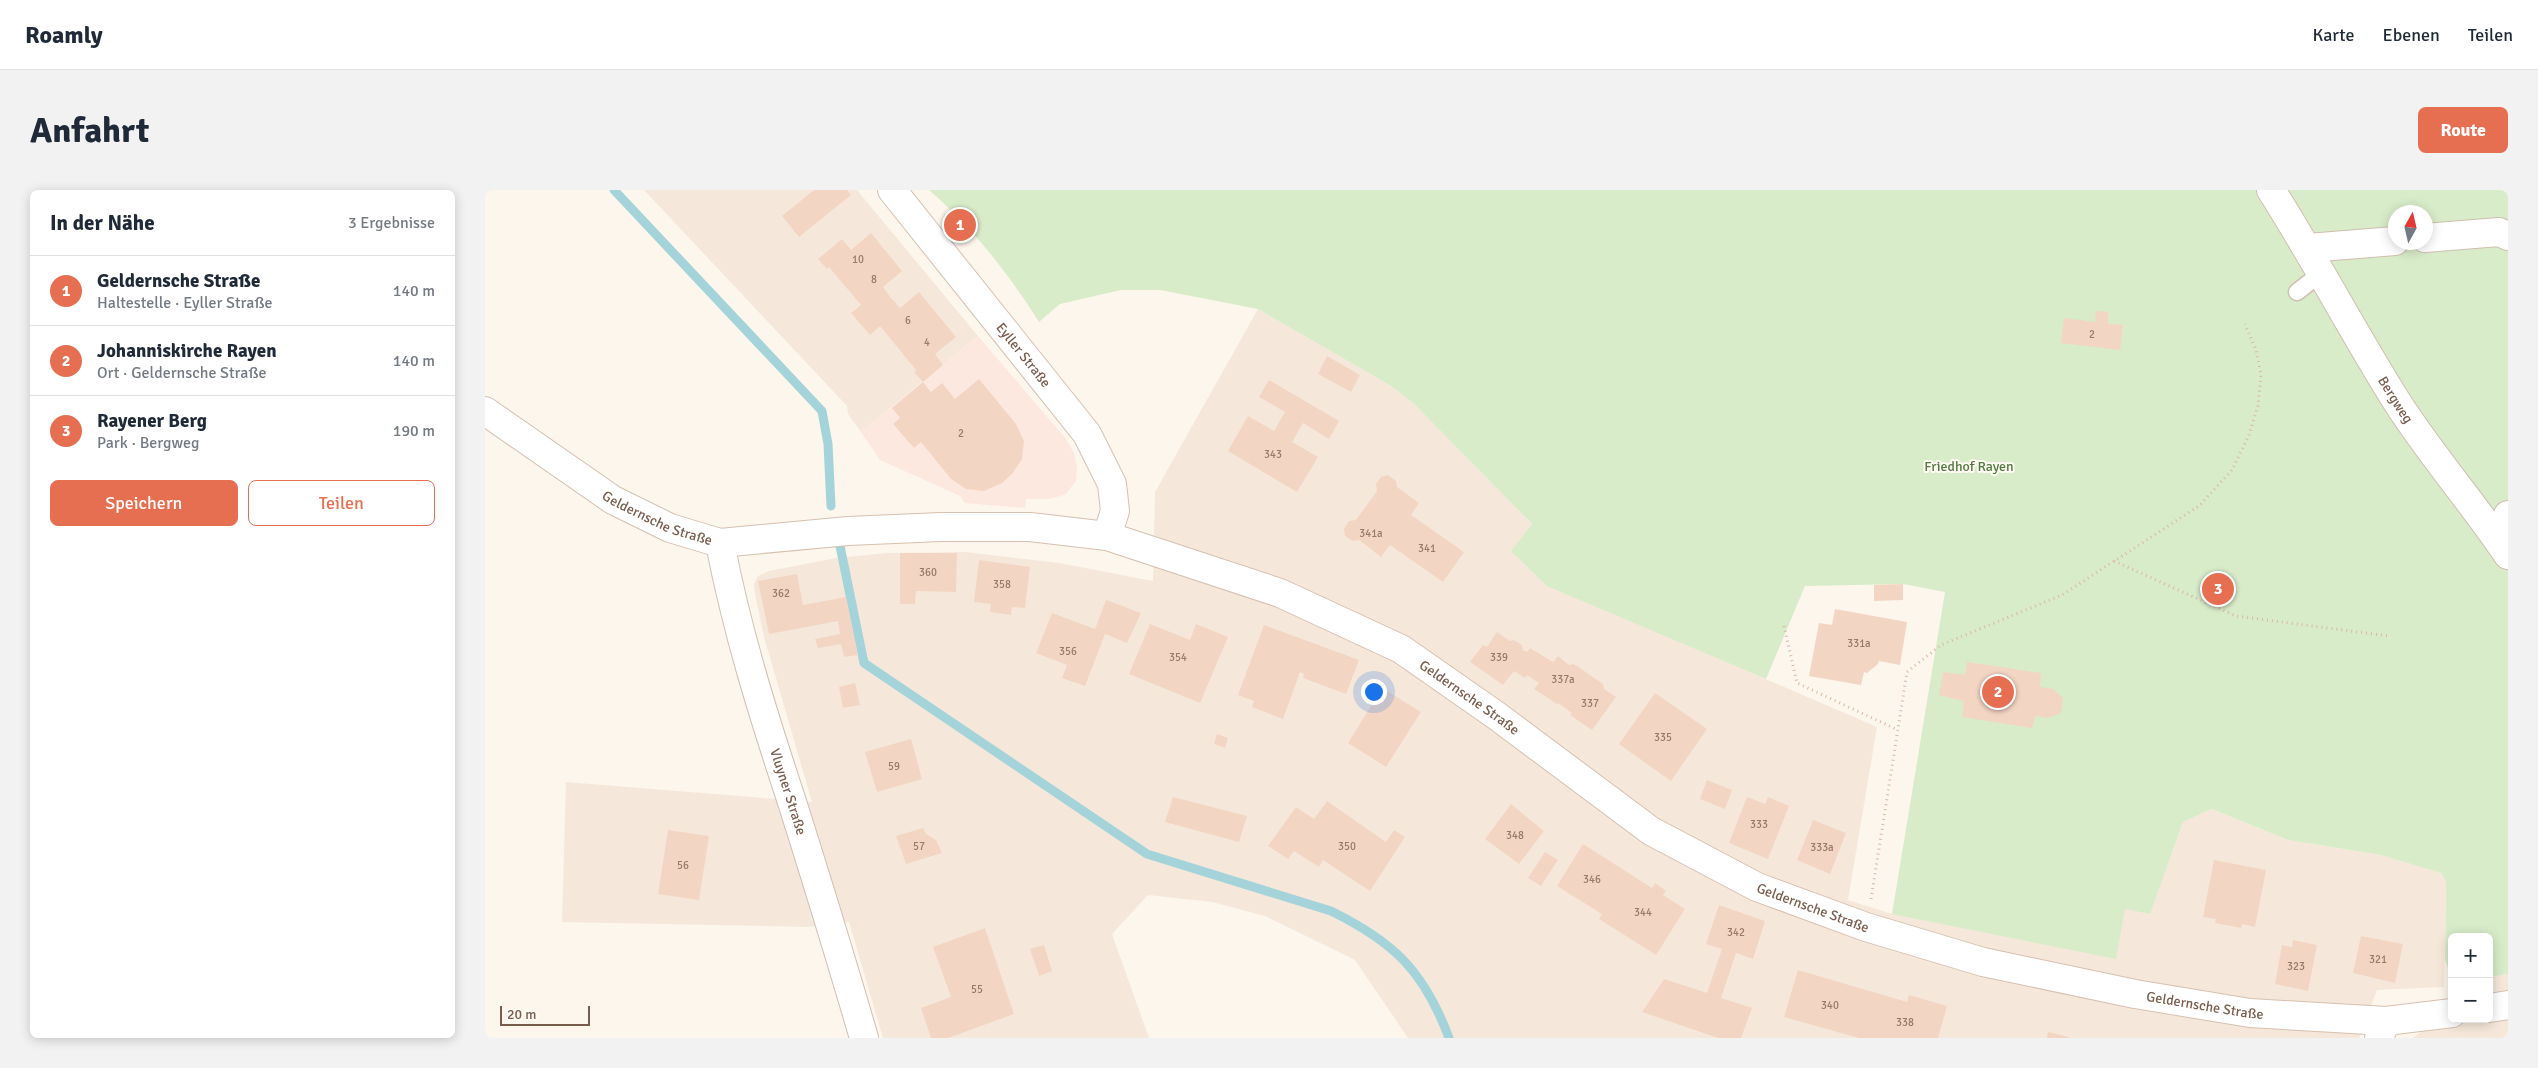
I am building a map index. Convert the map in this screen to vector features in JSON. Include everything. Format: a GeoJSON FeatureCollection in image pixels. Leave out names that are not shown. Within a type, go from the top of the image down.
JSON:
{"type":"FeatureCollection","features":[{"type":"Feature","properties":{"kind":"main road","name":"Eyller Straße"},"geometry":{"type":"LineString","coordinates":[[892,190],[1087,434],[1112,484],[1115,511],[1107,536]]}},
{"type":"Feature","properties":{"kind":"main road","name":"Bergweg"},"geometry":{"type":"LineString","coordinates":[[2271,190],[2308,248],[2320,274],[2398,403],[2503,548]]}},
{"type":"Feature","properties":{"kind":"main road"},"geometry":{"type":"LineString","coordinates":[[2433,237],[2499,232],[2508,236]]}},
{"type":"Feature","properties":{"kind":"main road"},"geometry":{"type":"LineString","coordinates":[[2308,248],[2388,242]]}},
{"type":"Feature","properties":{"kind":"main road","name":"Geldernsche Straße"},"geometry":{"type":"LineString","coordinates":[[485,411],[613,500],[670,528],[720,543],[848,531],[941,527],[1030,527],[1107,536],[1280,593],[1401,649],[1497,716],[1651,831],[1757,888],[1866,927],[1983,962],[2135,994],[2250,1013],[2383,1030],[2448,1014]]}},
{"type":"Feature","properties":{"kind":"main road","name":"Bergweg"},"geometry":{"type":"LineString","coordinates":[[2503,548],[2508,515]]}},
{"type":"Feature","properties":{"kind":"main road","name":"Vluyner Straße"},"geometry":{"type":"LineString","coordinates":[[720,543],[730,595],[759,700],[838,948],[864,1038]]}},
{"type":"Feature","properties":{"kind":"main road"},"geometry":{"type":"LineString","coordinates":[[2493,1008],[2508,1006]]}},
{"type":"Feature","properties":{"kind":"lane"},"geometry":{"type":"LineString","coordinates":[[2297,292],[2320,274]]}},
{"type":"Feature","properties":{"kind":"path"},"geometry":{"type":"LineString","coordinates":[[1870,903],[1907,672],[1941,645],[2062,595],[2199,506],[2232,470],[2249,435],[2258,406],[2260,382],[2256,350],[2245,324]]}},
{"type":"Feature","properties":{"kind":"path"},"geometry":{"type":"LineString","coordinates":[[2114,562],[2236,616],[2389,636]]}},
{"type":"Feature","properties":{"kind":"path"},"geometry":{"type":"LineString","coordinates":[[1784,626],[1797,683],[1898,730]]}},
{"type":"Feature","properties":{"kind":"shaded area"},"geometry":{"type":"Polygon","coordinates":[[[644,190],[857,190],[978,336],[861,432],[848,414],[847,406],[644,190]]]}},
{"type":"Feature","properties":{"kind":"shaded area"},"geometry":{"type":"Polygon","coordinates":[[[1258,309],[1391,386],[1413,403],[1532,524],[1673,639],[1877,727],[1848,900],[1892,914],[2125,909],[2150,913],[2183,822],[2212,809],[2288,840],[2381,855],[2441,873],[2446,881],[2444,987],[2377,990],[2359,1038],[1408,1038],[1355,960],[1265,916],[1212,902],[1148,895],[1112,934],[1149,1038],[883,1038],[849,922],[808,927],[562,922],[566,782],[812,802],[764,637],[754,584],[758,576],[769,571],[836,558],[887,553],[965,552],[1059,563],[1153,581],[1155,492],[1258,309]]]}},
{"type":"Feature","properties":{"kind":"shaded area"},"geometry":{"type":"Polygon","coordinates":[[[978,336],[1066,439],[1074,453],[1077,467],[1076,481],[1066,494],[1050,499],[1026,499],[1025,508],[965,503],[960,496],[880,460],[861,432],[978,336]]]}},
{"type":"Feature","properties":{"kind":"shaded area"},"geometry":{"type":"Polygon","coordinates":[[[2508,974],[2508,1038],[2413,1038],[2448,1011],[2448,1023],[2493,1023],[2493,976],[2508,974]]]}},
{"type":"Feature","properties":{"kind":"green space","name":"Friedhof Rayen"},"geometry":{"type":"Polygon","coordinates":[[[929,190],[2508,190],[2508,974],[2493,976],[2493,933],[2448,933],[2448,968],[2445,960],[2446,881],[2441,873],[2381,855],[2288,840],[2212,809],[2183,822],[2150,914],[2125,909],[2116,959],[1892,914],[1945,592],[1903,584],[1805,586],[1766,679],[1547,586],[1511,551],[1532,524],[1413,403],[1391,386],[1258,309],[1160,290],[1121,290],[1060,304],[1039,322],[989,252],[929,190]]]}},
{"type":"Feature","properties":{"kind":"building"},"geometry":{"type":"Polygon","coordinates":[[[814,190],[847,190],[851,195],[799,237],[782,216],[814,190]]]}},
{"type":"Feature","properties":{"kind":"building"},"geometry":{"type":"Polygon","coordinates":[[[871,233],[902,271],[883,287],[891,298],[900,308],[919,292],[956,337],[935,354],[943,365],[923,382],[914,372],[916,370],[880,326],[870,335],[851,313],[861,305],[829,267],[827,269],[818,259],[842,239],[851,250],[871,233]]]}},
{"type":"Feature","properties":{"kind":"building"},"geometry":{"type":"Polygon","coordinates":[[[2096,311],[2108,312],[2108,324],[2123,325],[2120,350],[2061,343],[2064,318],[2095,322],[2096,311]]]}},
{"type":"Feature","properties":{"kind":"building"},"geometry":{"type":"Polygon","coordinates":[[[1327,356],[1360,375],[1351,392],[1318,374],[1327,356]]]}},
{"type":"Feature","properties":{"kind":"building"},"geometry":{"type":"Polygon","coordinates":[[[979,379],[1016,424],[1024,441],[1022,459],[1012,474],[1002,483],[984,491],[966,489],[951,479],[921,442],[914,448],[893,424],[900,418],[892,408],[923,382],[931,392],[942,383],[955,399],[979,379]]]}},
{"type":"Feature","properties":{"kind":"building"},"geometry":{"type":"Polygon","coordinates":[[[1269,380],[1339,421],[1329,439],[1303,423],[1292,442],[1318,457],[1297,492],[1228,451],[1248,416],[1274,431],[1285,412],[1259,397],[1269,380]]]}},
{"type":"Feature","properties":{"kind":"building"},"geometry":{"type":"Polygon","coordinates":[[[1388,475],[1396,481],[1397,487],[1419,503],[1411,515],[1464,552],[1443,582],[1390,545],[1381,557],[1359,540],[1353,541],[1345,536],[1344,529],[1349,521],[1356,520],[1377,491],[1376,484],[1381,477],[1388,475]]]}},
{"type":"Feature","properties":{"kind":"building"},"geometry":{"type":"Polygon","coordinates":[[[900,553],[957,553],[956,592],[916,591],[915,604],[900,604],[900,553]]]}},
{"type":"Feature","properties":{"kind":"building"},"geometry":{"type":"Polygon","coordinates":[[[979,560],[1030,567],[1025,608],[1012,607],[1011,615],[990,612],[991,604],[974,602],[979,560]]]}},
{"type":"Feature","properties":{"kind":"building"},"geometry":{"type":"Polygon","coordinates":[[[797,574],[803,605],[846,597],[858,655],[844,657],[841,644],[818,648],[815,639],[840,634],[838,621],[769,634],[758,581],[797,574]]]}},
{"type":"Feature","properties":{"kind":"building"},"geometry":{"type":"Polygon","coordinates":[[[1903,584],[1903,600],[1874,601],[1874,585],[1903,584]]]}},
{"type":"Feature","properties":{"kind":"building"},"geometry":{"type":"Polygon","coordinates":[[[1106,600],[1141,613],[1127,643],[1105,634],[1085,686],[1062,678],[1067,665],[1036,653],[1052,613],[1095,629],[1106,600]]]}},
{"type":"Feature","properties":{"kind":"building"},"geometry":{"type":"Polygon","coordinates":[[[1835,609],[1907,622],[1900,665],[1879,661],[1867,673],[1864,672],[1861,685],[1809,676],[1819,623],[1832,625],[1835,609]]]}},
{"type":"Feature","properties":{"kind":"building"},"geometry":{"type":"Polygon","coordinates":[[[1150,624],[1190,640],[1196,624],[1228,637],[1200,703],[1129,674],[1150,624]]]}},
{"type":"Feature","properties":{"kind":"building"},"geometry":{"type":"Polygon","coordinates":[[[1264,625],[1359,660],[1346,694],[1303,678],[1304,674],[1300,672],[1283,719],[1252,707],[1254,701],[1238,695],[1264,625]]]}},
{"type":"Feature","properties":{"kind":"building"},"geometry":{"type":"Polygon","coordinates":[[[1497,632],[1510,641],[1514,640],[1522,645],[1523,650],[1527,652],[1530,648],[1553,662],[1558,656],[1569,665],[1574,664],[1603,684],[1604,689],[1616,697],[1592,730],[1570,715],[1572,713],[1558,703],[1534,689],[1539,683],[1527,675],[1525,678],[1514,671],[1503,685],[1470,662],[1483,645],[1487,647],[1497,632]]]}},
{"type":"Feature","properties":{"kind":"building"},"geometry":{"type":"Polygon","coordinates":[[[1967,662],[2041,673],[2040,687],[2053,689],[2063,698],[2061,713],[2048,718],[2035,716],[2032,728],[1962,717],[1964,701],[1939,695],[1943,672],[1965,675],[1967,662]]]}},
{"type":"Feature","properties":{"kind":"building"},"geometry":{"type":"Polygon","coordinates":[[[855,683],[860,705],[843,708],[839,687],[855,683]]]}},
{"type":"Feature","properties":{"kind":"building"},"geometry":{"type":"Polygon","coordinates":[[[1382,688],[1421,712],[1386,767],[1348,743],[1382,688]]]}},
{"type":"Feature","properties":{"kind":"building"},"geometry":{"type":"Polygon","coordinates":[[[1655,693],[1707,729],[1671,781],[1619,744],[1655,693]]]}},
{"type":"Feature","properties":{"kind":"building"},"geometry":{"type":"Polygon","coordinates":[[[1217,734],[1228,738],[1225,748],[1214,744],[1217,734]]]}},
{"type":"Feature","properties":{"kind":"building"},"geometry":{"type":"Polygon","coordinates":[[[911,739],[922,779],[877,792],[865,752],[911,739]]]}},
{"type":"Feature","properties":{"kind":"building"},"geometry":{"type":"Polygon","coordinates":[[[1707,780],[1732,790],[1725,809],[1700,799],[1707,780]]]}},
{"type":"Feature","properties":{"kind":"building"},"geometry":{"type":"Polygon","coordinates":[[[1173,797],[1247,816],[1239,842],[1165,822],[1173,797]]]}},
{"type":"Feature","properties":{"kind":"building"},"geometry":{"type":"Polygon","coordinates":[[[1747,797],[1765,804],[1768,797],[1789,806],[1768,859],[1729,843],[1747,797]]]}},
{"type":"Feature","properties":{"kind":"building"},"geometry":{"type":"Polygon","coordinates":[[[1327,801],[1386,842],[1394,830],[1405,837],[1370,891],[1323,860],[1319,867],[1294,851],[1288,859],[1268,846],[1296,807],[1314,819],[1327,801]]]}},
{"type":"Feature","properties":{"kind":"building"},"geometry":{"type":"Polygon","coordinates":[[[1511,804],[1544,831],[1519,864],[1485,839],[1511,804]]]}},
{"type":"Feature","properties":{"kind":"building"},"geometry":{"type":"Polygon","coordinates":[[[1813,820],[1846,833],[1830,874],[1797,860],[1813,820]]]}},
{"type":"Feature","properties":{"kind":"building"},"geometry":{"type":"Polygon","coordinates":[[[923,828],[926,834],[936,840],[942,853],[906,864],[896,836],[923,828]]]}},
{"type":"Feature","properties":{"kind":"building"},"geometry":{"type":"Polygon","coordinates":[[[668,830],[709,836],[699,900],[658,894],[668,830]]]}},
{"type":"Feature","properties":{"kind":"building"},"geometry":{"type":"Polygon","coordinates":[[[1583,844],[1652,888],[1655,883],[1666,891],[1663,895],[1685,909],[1656,955],[1599,919],[1602,914],[1557,886],[1583,844]]]}},
{"type":"Feature","properties":{"kind":"building"},"geometry":{"type":"Polygon","coordinates":[[[1545,852],[1558,860],[1541,886],[1528,878],[1545,852]]]}},
{"type":"Feature","properties":{"kind":"building"},"geometry":{"type":"Polygon","coordinates":[[[2214,860],[2266,870],[2255,927],[2242,924],[2241,928],[2215,923],[2216,919],[2203,917],[2214,860]]]}},
{"type":"Feature","properties":{"kind":"building"},"geometry":{"type":"Polygon","coordinates":[[[1719,905],[1765,921],[1753,959],[1736,953],[1721,998],[1752,1008],[1741,1038],[1718,1038],[1642,1012],[1664,979],[1707,993],[1722,949],[1706,944],[1719,905]]]}},
{"type":"Feature","properties":{"kind":"building"},"geometry":{"type":"Polygon","coordinates":[[[985,928],[1014,1014],[948,1038],[931,1038],[921,1008],[951,997],[933,947],[985,928]]]}},
{"type":"Feature","properties":{"kind":"building"},"geometry":{"type":"Polygon","coordinates":[[[2361,936],[2403,944],[2395,983],[2353,973],[2361,936]]]}},
{"type":"Feature","properties":{"kind":"building"},"geometry":{"type":"Polygon","coordinates":[[[2293,940],[2317,945],[2308,991],[2275,984],[2282,945],[2292,947],[2293,940]]]}},
{"type":"Feature","properties":{"kind":"building"},"geometry":{"type":"Polygon","coordinates":[[[1044,945],[1052,971],[1039,976],[1030,949],[1044,945]]]}},
{"type":"Feature","properties":{"kind":"building"},"geometry":{"type":"Polygon","coordinates":[[[1798,970],[1907,1002],[1909,995],[1947,1006],[1938,1038],[1859,1038],[1784,1017],[1798,970]]]}},
{"type":"Feature","properties":{"kind":"building"},"geometry":{"type":"Polygon","coordinates":[[[2048,1032],[2069,1037],[2069,1038],[2047,1038],[2048,1032]]]}},
{"type":"Feature","properties":{"kind":"waterway"},"geometry":{"type":"LineString","coordinates":[[614,190],[822,411],[828,444],[831,506]]}},
{"type":"Feature","properties":{"kind":"waterway"},"geometry":{"type":"LineString","coordinates":[[840,546],[864,663],[1147,854],[1331,911],[1373,934],[1404,961],[1417,977],[1429,994],[1449,1038]]}},
{"type":"Feature","properties":{"kind":"place","name":"Geldernsche Straße"},"geometry":{"type":"Point","coordinates":[960,225]}},
{"type":"Feature","properties":{"kind":"place","name":"Rayener Berg"},"geometry":{"type":"Point","coordinates":[2218,589]}},
{"type":"Feature","properties":{"kind":"place","name":"Johanniskirche Rayen"},"geometry":{"type":"Point","coordinates":[1998,692]}}]}
